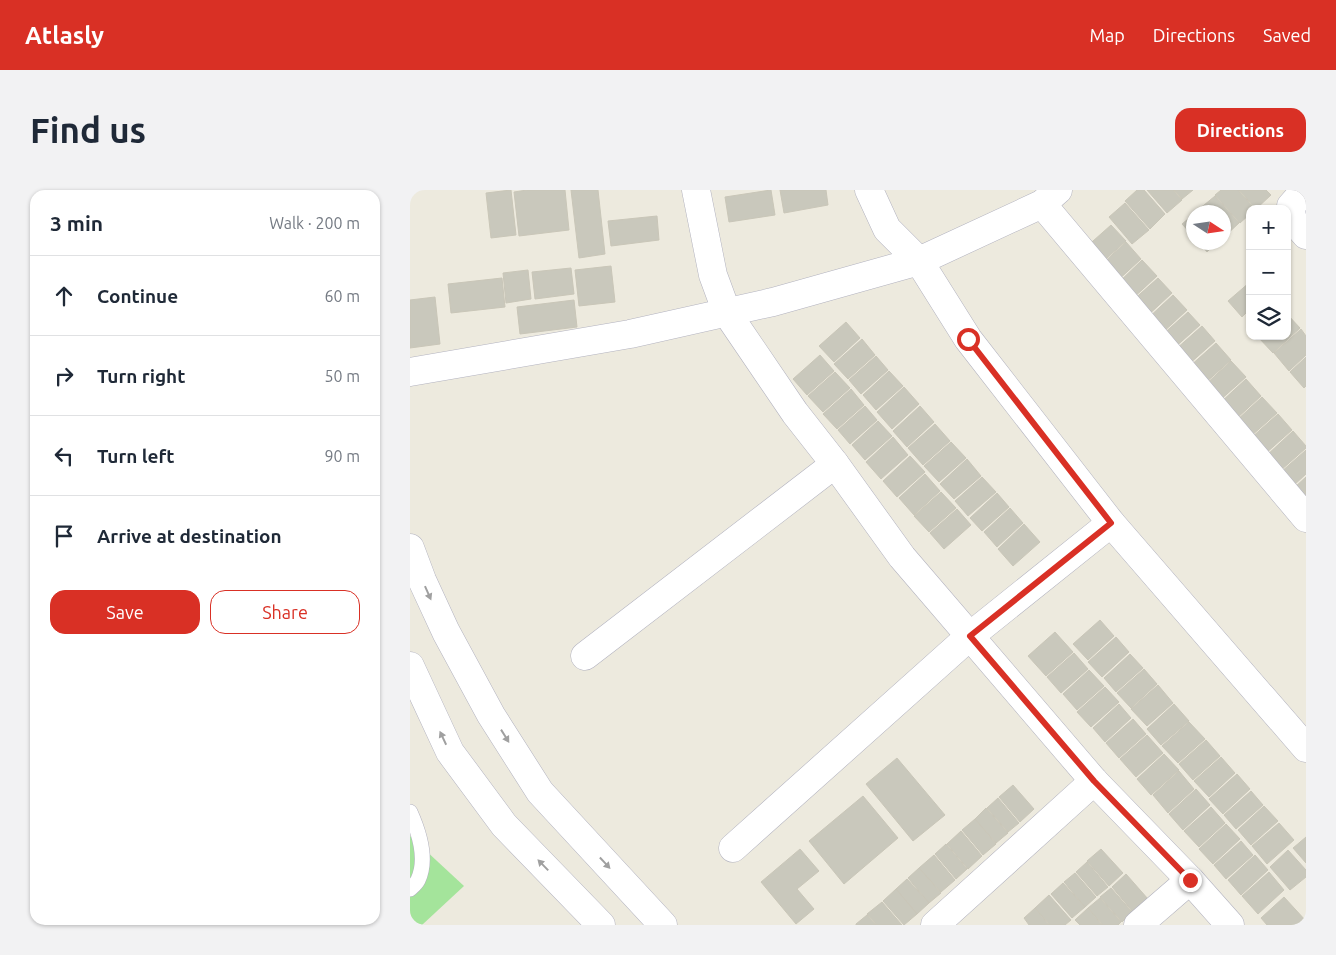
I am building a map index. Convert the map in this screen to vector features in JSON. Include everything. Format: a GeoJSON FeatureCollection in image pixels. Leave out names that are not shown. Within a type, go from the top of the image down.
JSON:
{"type":"FeatureCollection","features":[{"type":"Feature","properties":{"kind":"street"},"geometry":{"type":"LineString","coordinates":[[696,190],[713,275],[727,313],[796,413],[902,557],[1094,781],[1190,880],[1230,925]]}},
{"type":"Feature","properties":{"kind":"street"},"geometry":{"type":"LineString","coordinates":[[869,190],[887,229],[919,261],[968,339],[1111,523],[1306,748]]}},
{"type":"Feature","properties":{"kind":"street"},"geometry":{"type":"LineString","coordinates":[[1305,190],[1291,206],[1292,219],[1306,235]]}},
{"type":"Feature","properties":{"kind":"street"},"geometry":{"type":"LineString","coordinates":[[410,372],[630,334],[772,302],[919,261],[1050,197],[1306,518]]}},
{"type":"Feature","properties":{"kind":"street"},"geometry":{"type":"LineString","coordinates":[[585,656],[835,464]]}},
{"type":"Feature","properties":{"kind":"street"},"geometry":{"type":"LineString","coordinates":[[733,848],[970,636],[1111,523]]}},
{"type":"Feature","properties":{"kind":"street"},"geometry":{"type":"LineString","coordinates":[[410,548],[422,580],[446,632],[492,714],[540,792],[663,925]]}},
{"type":"Feature","properties":{"kind":"street"},"geometry":{"type":"LineString","coordinates":[[410,666],[450,752],[504,825],[601,925]]}},
{"type":"Feature","properties":{"kind":"street"},"geometry":{"type":"LineString","coordinates":[[935,925],[1094,781]]}},
{"type":"Feature","properties":{"kind":"street"},"geometry":{"type":"LineString","coordinates":[[1138,925],[1190,880]]}},
{"type":"Feature","properties":{"kind":"lane"},"geometry":{"type":"LineString","coordinates":[[410,812],[416,827],[423,857],[418,881],[410,889]]}},
{"type":"Feature","properties":{"kind":"green space"},"geometry":{"type":"Polygon","coordinates":[[[410,836],[464,886],[422,925],[410,925],[410,836]]]}},
{"type":"Feature","properties":{"kind":"building"},"geometry":{"type":"Polygon","coordinates":[[[511,190],[516,235],[491,238],[486,193],[511,190]]]}},
{"type":"Feature","properties":{"kind":"building"},"geometry":{"type":"Polygon","coordinates":[[[565,190],[569,230],[519,236],[514,192],[565,190]]]}},
{"type":"Feature","properties":{"kind":"building"},"geometry":{"type":"Polygon","coordinates":[[[571,190],[598,190],[605,254],[579,258],[571,190]]]}},
{"type":"Feature","properties":{"kind":"building"},"geometry":{"type":"Polygon","coordinates":[[[771,190],[775,215],[729,222],[725,197],[771,190]]]}},
{"type":"Feature","properties":{"kind":"building"},"geometry":{"type":"Polygon","coordinates":[[[780,190],[826,190],[828,205],[784,213],[780,190]]]}},
{"type":"Feature","properties":{"kind":"building"},"geometry":{"type":"Polygon","coordinates":[[[1137,190],[1144,190],[1165,214],[1150,229],[1125,201],[1137,190]]]}},
{"type":"Feature","properties":{"kind":"building"},"geometry":{"type":"Polygon","coordinates":[[[1147,190],[1173,190],[1182,200],[1167,213],[1147,190]]]}},
{"type":"Feature","properties":{"kind":"building"},"geometry":{"type":"Polygon","coordinates":[[[1174,190],[1193,190],[1182,199],[1174,190]]]}},
{"type":"Feature","properties":{"kind":"building"},"geometry":{"type":"Polygon","coordinates":[[[1221,190],[1238,190],[1251,205],[1246,205],[1246,218],[1240,223],[1231,213],[1231,205],[1224,205],[1215,195],[1221,190]]]}},
{"type":"Feature","properties":{"kind":"building"},"geometry":{"type":"Polygon","coordinates":[[[1239,190],[1266,190],[1271,195],[1260,205],[1252,205],[1239,190]]]}},
{"type":"Feature","properties":{"kind":"building"},"geometry":{"type":"Polygon","coordinates":[[[1215,196],[1223,205],[1204,205],[1215,196]]]}},
{"type":"Feature","properties":{"kind":"building"},"geometry":{"type":"Polygon","coordinates":[[[1125,203],[1149,230],[1132,244],[1109,217],[1125,203]]]}},
{"type":"Feature","properties":{"kind":"building"},"geometry":{"type":"Polygon","coordinates":[[[1231,214],[1239,223],[1231,230],[1231,214]]]}},
{"type":"Feature","properties":{"kind":"building"},"geometry":{"type":"Polygon","coordinates":[[[657,216],[659,240],[611,246],[608,221],[657,216]]]}},
{"type":"Feature","properties":{"kind":"building"},"geometry":{"type":"Polygon","coordinates":[[[1111,225],[1126,241],[1098,266],[1084,249],[1111,225]]]}},
{"type":"Feature","properties":{"kind":"building"},"geometry":{"type":"Polygon","coordinates":[[[1126,242],[1141,259],[1115,283],[1100,266],[1126,242]]]}},
{"type":"Feature","properties":{"kind":"building"},"geometry":{"type":"Polygon","coordinates":[[[1142,260],[1157,276],[1130,301],[1116,285],[1142,260]]]}},
{"type":"Feature","properties":{"kind":"building"},"geometry":{"type":"Polygon","coordinates":[[[611,266],[615,302],[579,306],[575,270],[611,266]]]}},
{"type":"Feature","properties":{"kind":"building"},"geometry":{"type":"Polygon","coordinates":[[[571,268],[574,294],[535,299],[532,272],[571,268]]]}},
{"type":"Feature","properties":{"kind":"building"},"geometry":{"type":"Polygon","coordinates":[[[528,270],[531,299],[506,303],[503,273],[528,270]]]}},
{"type":"Feature","properties":{"kind":"building"},"geometry":{"type":"Polygon","coordinates":[[[502,278],[505,307],[451,313],[448,284],[502,278]]]}},
{"type":"Feature","properties":{"kind":"building"},"geometry":{"type":"Polygon","coordinates":[[[1158,278],[1172,293],[1145,318],[1131,302],[1158,278]]]}},
{"type":"Feature","properties":{"kind":"building"},"geometry":{"type":"Polygon","coordinates":[[[1246,285],[1246,313],[1242,317],[1228,301],[1246,285]]]}},
{"type":"Feature","properties":{"kind":"building"},"geometry":{"type":"Polygon","coordinates":[[[1173,295],[1187,310],[1160,335],[1146,320],[1173,295]]]}},
{"type":"Feature","properties":{"kind":"building"},"geometry":{"type":"Polygon","coordinates":[[[435,297],[440,344],[410,348],[410,300],[435,297]]]}},
{"type":"Feature","properties":{"kind":"building"},"geometry":{"type":"Polygon","coordinates":[[[574,300],[577,327],[520,334],[517,307],[574,300]]]}},
{"type":"Feature","properties":{"kind":"building"},"geometry":{"type":"Polygon","coordinates":[[[1188,312],[1200,325],[1173,349],[1161,336],[1188,312]]]}},
{"type":"Feature","properties":{"kind":"building"},"geometry":{"type":"Polygon","coordinates":[[[1291,318],[1300,328],[1291,336],[1291,318]]]}},
{"type":"Feature","properties":{"kind":"building"},"geometry":{"type":"Polygon","coordinates":[[[846,322],[860,338],[834,362],[819,346],[846,322]]]}},
{"type":"Feature","properties":{"kind":"building"},"geometry":{"type":"Polygon","coordinates":[[[1202,326],[1215,341],[1188,365],[1175,350],[1202,326]]]}},
{"type":"Feature","properties":{"kind":"building"},"geometry":{"type":"Polygon","coordinates":[[[1301,329],[1306,336],[1306,355],[1289,371],[1274,353],[1291,340],[1301,329]]]}},
{"type":"Feature","properties":{"kind":"building"},"geometry":{"type":"Polygon","coordinates":[[[862,339],[875,355],[848,379],[834,364],[862,339]]]}},
{"type":"Feature","properties":{"kind":"building"},"geometry":{"type":"Polygon","coordinates":[[[1261,340],[1287,340],[1273,353],[1261,340]]]}},
{"type":"Feature","properties":{"kind":"building"},"geometry":{"type":"Polygon","coordinates":[[[1216,343],[1231,360],[1204,384],[1189,367],[1216,343]]]}},
{"type":"Feature","properties":{"kind":"building"},"geometry":{"type":"Polygon","coordinates":[[[820,355],[834,371],[807,395],[793,379],[820,355]]]}},
{"type":"Feature","properties":{"kind":"building"},"geometry":{"type":"Polygon","coordinates":[[[876,356],[888,370],[861,394],[849,380],[876,356]]]}},
{"type":"Feature","properties":{"kind":"building"},"geometry":{"type":"Polygon","coordinates":[[[1306,357],[1306,386],[1304,388],[1290,372],[1306,357]]]}},
{"type":"Feature","properties":{"kind":"building"},"geometry":{"type":"Polygon","coordinates":[[[1231,361],[1246,377],[1218,402],[1204,386],[1231,361]]]}},
{"type":"Feature","properties":{"kind":"building"},"geometry":{"type":"Polygon","coordinates":[[[889,371],[903,386],[876,410],[863,395],[889,371]]]}},
{"type":"Feature","properties":{"kind":"building"},"geometry":{"type":"Polygon","coordinates":[[[835,372],[850,388],[823,412],[808,396],[835,372]]]}},
{"type":"Feature","properties":{"kind":"building"},"geometry":{"type":"Polygon","coordinates":[[[1246,379],[1261,396],[1235,420],[1220,403],[1246,379]]]}},
{"type":"Feature","properties":{"kind":"building"},"geometry":{"type":"Polygon","coordinates":[[[904,387],[919,404],[892,429],[877,412],[904,387]]]}},
{"type":"Feature","properties":{"kind":"building"},"geometry":{"type":"Polygon","coordinates":[[[851,389],[864,405],[837,429],[823,414],[851,389]]]}},
{"type":"Feature","properties":{"kind":"building"},"geometry":{"type":"Polygon","coordinates":[[[1262,397],[1277,413],[1250,437],[1236,421],[1262,397]]]}},
{"type":"Feature","properties":{"kind":"building"},"geometry":{"type":"Polygon","coordinates":[[[865,406],[877,420],[850,444],[838,430],[865,406]]]}},
{"type":"Feature","properties":{"kind":"building"},"geometry":{"type":"Polygon","coordinates":[[[920,406],[934,422],[907,447],[893,431],[920,406]]]}},
{"type":"Feature","properties":{"kind":"building"},"geometry":{"type":"Polygon","coordinates":[[[1278,414],[1292,430],[1265,454],[1251,438],[1278,414]]]}},
{"type":"Feature","properties":{"kind":"building"},"geometry":{"type":"Polygon","coordinates":[[[878,421],[892,436],[865,460],[852,445],[878,421]]]}},
{"type":"Feature","properties":{"kind":"building"},"geometry":{"type":"Polygon","coordinates":[[[935,424],[950,441],[923,465],[908,448],[935,424]]]}},
{"type":"Feature","properties":{"kind":"building"},"geometry":{"type":"Polygon","coordinates":[[[1293,431],[1306,448],[1280,471],[1266,456],[1293,431]]]}},
{"type":"Feature","properties":{"kind":"building"},"geometry":{"type":"Polygon","coordinates":[[[893,437],[908,455],[881,479],[866,462],[893,437]]]}},
{"type":"Feature","properties":{"kind":"building"},"geometry":{"type":"Polygon","coordinates":[[[951,442],[966,458],[939,482],[924,466],[951,442]]]}},
{"type":"Feature","properties":{"kind":"building"},"geometry":{"type":"Polygon","coordinates":[[[1306,450],[1306,474],[1293,486],[1281,472],[1306,450]]]}},
{"type":"Feature","properties":{"kind":"building"},"geometry":{"type":"Polygon","coordinates":[[[910,456],[925,472],[897,497],[883,481],[910,456]]]}},
{"type":"Feature","properties":{"kind":"building"},"geometry":{"type":"Polygon","coordinates":[[[967,459],[981,476],[954,499],[940,484],[967,459]]]}},
{"type":"Feature","properties":{"kind":"building"},"geometry":{"type":"Polygon","coordinates":[[[925,474],[940,491],[914,515],[899,498],[925,474]]]}},
{"type":"Feature","properties":{"kind":"building"},"geometry":{"type":"Polygon","coordinates":[[[982,477],[996,492],[968,516],[955,501],[982,477]]]}},
{"type":"Feature","properties":{"kind":"building"},"geometry":{"type":"Polygon","coordinates":[[[1306,477],[1306,500],[1295,487],[1306,477]]]}},
{"type":"Feature","properties":{"kind":"building"},"geometry":{"type":"Polygon","coordinates":[[[941,492],[956,508],[929,532],[914,516],[941,492]]]}},
{"type":"Feature","properties":{"kind":"building"},"geometry":{"type":"Polygon","coordinates":[[[997,493],[1009,507],[982,531],[970,518],[997,493]]]}},
{"type":"Feature","properties":{"kind":"building"},"geometry":{"type":"Polygon","coordinates":[[[1010,508],[1023,523],[997,547],[984,532],[1010,508]]]}},
{"type":"Feature","properties":{"kind":"building"},"geometry":{"type":"Polygon","coordinates":[[[957,509],[971,525],[944,549],[930,533],[957,509]]]}},
{"type":"Feature","properties":{"kind":"building"},"geometry":{"type":"Polygon","coordinates":[[[1024,524],[1040,542],[1013,566],[998,549],[1024,524]]]}},
{"type":"Feature","properties":{"kind":"building"},"geometry":{"type":"Polygon","coordinates":[[[1100,620],[1114,636],[1088,660],[1073,644],[1100,620]]]}},
{"type":"Feature","properties":{"kind":"building"},"geometry":{"type":"Polygon","coordinates":[[[1055,632],[1073,652],[1046,676],[1028,656],[1055,632]]]}},
{"type":"Feature","properties":{"kind":"building"},"geometry":{"type":"Polygon","coordinates":[[[1116,637],[1129,652],[1102,677],[1088,662],[1116,637]]]}},
{"type":"Feature","properties":{"kind":"building"},"geometry":{"type":"Polygon","coordinates":[[[1074,653],[1088,669],[1061,693],[1047,677],[1074,653]]]}},
{"type":"Feature","properties":{"kind":"building"},"geometry":{"type":"Polygon","coordinates":[[[1130,654],[1143,668],[1116,692],[1104,678],[1130,654]]]}},
{"type":"Feature","properties":{"kind":"building"},"geometry":{"type":"Polygon","coordinates":[[[1144,669],[1157,684],[1131,708],[1117,693],[1144,669]]]}},
{"type":"Feature","properties":{"kind":"building"},"geometry":{"type":"Polygon","coordinates":[[[1089,670],[1104,686],[1077,710],[1063,694],[1089,670]]]}},
{"type":"Feature","properties":{"kind":"building"},"geometry":{"type":"Polygon","coordinates":[[[1158,685],[1173,703],[1147,726],[1131,709],[1158,685]]]}},
{"type":"Feature","properties":{"kind":"building"},"geometry":{"type":"Polygon","coordinates":[[[1105,687],[1119,702],[1091,727],[1077,712],[1105,687]]]}},
{"type":"Feature","properties":{"kind":"building"},"geometry":{"type":"Polygon","coordinates":[[[1119,704],[1131,718],[1105,742],[1093,728],[1119,704]]]}},
{"type":"Feature","properties":{"kind":"building"},"geometry":{"type":"Polygon","coordinates":[[[1174,704],[1189,721],[1161,745],[1147,729],[1174,704]]]}},
{"type":"Feature","properties":{"kind":"building"},"geometry":{"type":"Polygon","coordinates":[[[1133,719],[1146,734],[1119,758],[1106,743],[1133,719]]]}},
{"type":"Feature","properties":{"kind":"building"},"geometry":{"type":"Polygon","coordinates":[[[1189,722],[1205,739],[1178,763],[1162,746],[1189,722]]]}},
{"type":"Feature","properties":{"kind":"building"},"geometry":{"type":"Polygon","coordinates":[[[1147,735],[1163,753],[1136,777],[1120,759],[1147,735]]]}},
{"type":"Feature","properties":{"kind":"building"},"geometry":{"type":"Polygon","coordinates":[[[1206,740],[1220,756],[1193,780],[1179,764],[1206,740]]]}},
{"type":"Feature","properties":{"kind":"building"},"geometry":{"type":"Polygon","coordinates":[[[1164,754],[1179,770],[1151,795],[1137,779],[1164,754]]]}},
{"type":"Feature","properties":{"kind":"building"},"geometry":{"type":"Polygon","coordinates":[[[1221,757],[1235,773],[1209,797],[1194,781],[1221,757]]]}},
{"type":"Feature","properties":{"kind":"building"},"geometry":{"type":"Polygon","coordinates":[[[897,758],[945,815],[913,841],[866,784],[897,758]]]}},
{"type":"Feature","properties":{"kind":"building"},"geometry":{"type":"Polygon","coordinates":[[[1179,771],[1194,789],[1168,813],[1153,795],[1179,771]]]}},
{"type":"Feature","properties":{"kind":"building"},"geometry":{"type":"Polygon","coordinates":[[[1237,774],[1250,789],[1223,814],[1209,799],[1237,774]]]}},
{"type":"Feature","properties":{"kind":"building"},"geometry":{"type":"Polygon","coordinates":[[[1013,785],[1034,809],[1020,822],[999,797],[1013,785]]]}},
{"type":"Feature","properties":{"kind":"building"},"geometry":{"type":"Polygon","coordinates":[[[1196,789],[1210,805],[1183,830],[1169,814],[1196,789]]]}},
{"type":"Feature","properties":{"kind":"building"},"geometry":{"type":"Polygon","coordinates":[[[1251,791],[1263,805],[1236,829],[1224,815],[1251,791]]]}},
{"type":"Feature","properties":{"kind":"building"},"geometry":{"type":"Polygon","coordinates":[[[863,796],[898,838],[844,884],[809,841],[863,796]]]}},
{"type":"Feature","properties":{"kind":"building"},"geometry":{"type":"Polygon","coordinates":[[[998,798],[1019,823],[1008,832],[987,808],[998,798]]]}},
{"type":"Feature","properties":{"kind":"building"},"geometry":{"type":"Polygon","coordinates":[[[1264,806],[1278,821],[1251,845],[1238,830],[1264,806]]]}},
{"type":"Feature","properties":{"kind":"building"},"geometry":{"type":"Polygon","coordinates":[[[1211,807],[1225,823],[1199,847],[1184,831],[1211,807]]]}},
{"type":"Feature","properties":{"kind":"building"},"geometry":{"type":"Polygon","coordinates":[[[986,808],[1008,833],[996,843],[975,819],[986,808]]]}},
{"type":"Feature","properties":{"kind":"building"},"geometry":{"type":"Polygon","coordinates":[[[975,819],[996,844],[983,855],[962,830],[975,819]]]}},
{"type":"Feature","properties":{"kind":"building"},"geometry":{"type":"Polygon","coordinates":[[[1279,823],[1294,840],[1267,864],[1252,846],[1279,823]]]}},
{"type":"Feature","properties":{"kind":"building"},"geometry":{"type":"Polygon","coordinates":[[[1226,824],[1240,839],[1213,864],[1199,849],[1226,824]]]}},
{"type":"Feature","properties":{"kind":"building"},"geometry":{"type":"Polygon","coordinates":[[[961,831],[982,856],[968,869],[947,844],[961,831]]]}},
{"type":"Feature","properties":{"kind":"building"},"geometry":{"type":"Polygon","coordinates":[[[1306,837],[1306,863],[1293,848],[1306,837]]]}},
{"type":"Feature","properties":{"kind":"building"},"geometry":{"type":"Polygon","coordinates":[[[1241,841],[1253,855],[1226,879],[1214,865],[1241,841]]]}},
{"type":"Feature","properties":{"kind":"building"},"geometry":{"type":"Polygon","coordinates":[[[946,844],[967,869],[956,879],[935,854],[946,844]]]}},
{"type":"Feature","properties":{"kind":"building"},"geometry":{"type":"Polygon","coordinates":[[[800,849],[819,871],[797,889],[814,909],[796,924],[761,882],[800,849]]]}},
{"type":"Feature","properties":{"kind":"building"},"geometry":{"type":"Polygon","coordinates":[[[1101,849],[1123,873],[1109,886],[1087,861],[1101,849]]]}},
{"type":"Feature","properties":{"kind":"building"},"geometry":{"type":"Polygon","coordinates":[[[1288,850],[1306,870],[1306,877],[1290,890],[1270,867],[1288,850]]]}},
{"type":"Feature","properties":{"kind":"building"},"geometry":{"type":"Polygon","coordinates":[[[934,855],[955,880],[941,892],[919,868],[934,855]]]}},
{"type":"Feature","properties":{"kind":"building"},"geometry":{"type":"Polygon","coordinates":[[[1255,855],[1268,870],[1241,895],[1228,880],[1255,855]]]}},
{"type":"Feature","properties":{"kind":"building"},"geometry":{"type":"Polygon","coordinates":[[[1087,862],[1108,887],[1097,896],[1076,872],[1087,862]]]}},
{"type":"Feature","properties":{"kind":"building"},"geometry":{"type":"Polygon","coordinates":[[[919,868],[941,893],[929,903],[908,878],[919,868]]]}},
{"type":"Feature","properties":{"kind":"building"},"geometry":{"type":"Polygon","coordinates":[[[1269,872],[1284,890],[1258,914],[1242,896],[1269,872]]]}},
{"type":"Feature","properties":{"kind":"building"},"geometry":{"type":"Polygon","coordinates":[[[1075,873],[1096,897],[1085,907],[1064,882],[1075,873]]]}},
{"type":"Feature","properties":{"kind":"building"},"geometry":{"type":"Polygon","coordinates":[[[1126,874],[1148,899],[1133,912],[1112,887],[1126,874]]]}},
{"type":"Feature","properties":{"kind":"building"},"geometry":{"type":"Polygon","coordinates":[[[907,879],[929,903],[917,914],[896,889],[907,879]]]}},
{"type":"Feature","properties":{"kind":"building"},"geometry":{"type":"Polygon","coordinates":[[[1063,883],[1085,907],[1072,918],[1051,894],[1063,883]]]}},
{"type":"Feature","properties":{"kind":"building"},"geometry":{"type":"Polygon","coordinates":[[[1111,888],[1132,912],[1122,922],[1100,897],[1111,888]]]}},
{"type":"Feature","properties":{"kind":"building"},"geometry":{"type":"Polygon","coordinates":[[[896,889],[917,914],[904,925],[883,901],[896,889]]]}},
{"type":"Feature","properties":{"kind":"building"},"geometry":{"type":"Polygon","coordinates":[[[1049,895],[1071,920],[1065,925],[1050,925],[1035,908],[1049,895]]]}},
{"type":"Feature","properties":{"kind":"building"},"geometry":{"type":"Polygon","coordinates":[[[1284,897],[1306,921],[1306,925],[1267,925],[1261,918],[1284,897]]]}},
{"type":"Feature","properties":{"kind":"building"},"geometry":{"type":"Polygon","coordinates":[[[1100,898],[1121,922],[1118,925],[1103,925],[1088,908],[1100,898]]]}},
{"type":"Feature","properties":{"kind":"building"},"geometry":{"type":"Polygon","coordinates":[[[882,902],[902,925],[877,925],[867,914],[882,902]]]}},
{"type":"Feature","properties":{"kind":"building"},"geometry":{"type":"Polygon","coordinates":[[[1035,908],[1049,925],[1029,925],[1024,918],[1035,908]]]}},
{"type":"Feature","properties":{"kind":"building"},"geometry":{"type":"Polygon","coordinates":[[[1088,908],[1102,925],[1080,925],[1075,920],[1088,908]]]}},
{"type":"Feature","properties":{"kind":"building"},"geometry":{"type":"Polygon","coordinates":[[[867,915],[876,925],[856,925],[856,924],[867,915]]]}},
{"type":"Feature","properties":{"kind":"route"},"geometry":{"type":"LineString","coordinates":[[968,339],[1111,523],[970,636],[1094,781],[1190,880]]}}]}
